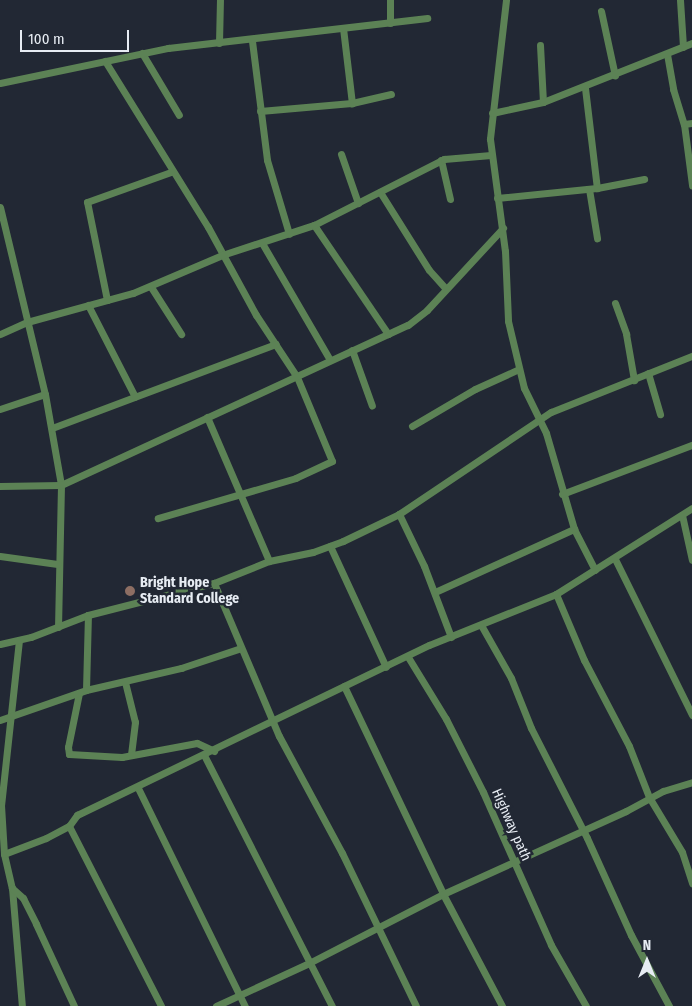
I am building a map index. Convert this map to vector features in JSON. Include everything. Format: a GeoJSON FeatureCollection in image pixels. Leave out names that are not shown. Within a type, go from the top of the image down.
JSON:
{"type":"FeatureCollection","features":[{"type":"Feature","properties":{"kind":"street"},"geometry":{"type":"LineString","coordinates":[[220,0],[220,43]]}},
{"type":"Feature","properties":{"kind":"street"},"geometry":{"type":"LineString","coordinates":[[390,0],[390,23]]}},
{"type":"Feature","properties":{"kind":"street"},"geometry":{"type":"LineString","coordinates":[[506,0],[492,113],[491,155],[503,228],[508,321],[519,370],[553,453],[562,494],[574,529],[595,570]]}},
{"type":"Feature","properties":{"kind":"street"},"geometry":{"type":"LineString","coordinates":[[680,0],[683,47]]}},
{"type":"Feature","properties":{"kind":"street"},"geometry":{"type":"LineString","coordinates":[[601,11],[615,76]]}},
{"type":"Feature","properties":{"kind":"street"},"geometry":{"type":"LineString","coordinates":[[0,83],[142,53],[427,18]]}},
{"type":"Feature","properties":{"kind":"street"},"geometry":{"type":"LineString","coordinates":[[343,28],[352,103]]}},
{"type":"Feature","properties":{"kind":"street"},"geometry":{"type":"LineString","coordinates":[[252,41],[269,169],[289,234]]}},
{"type":"Feature","properties":{"kind":"street"},"geometry":{"type":"LineString","coordinates":[[492,113],[543,102],[585,88],[692,43]]}},
{"type":"Feature","properties":{"kind":"street"},"geometry":{"type":"LineString","coordinates":[[540,45],[543,102]]}},
{"type":"Feature","properties":{"kind":"street"},"geometry":{"type":"LineString","coordinates":[[142,53],[179,115]]}},
{"type":"Feature","properties":{"kind":"street"},"geometry":{"type":"LineString","coordinates":[[667,54],[673,89],[684,124],[692,185]]}},
{"type":"Feature","properties":{"kind":"street"},"geometry":{"type":"LineString","coordinates":[[105,61],[171,172],[208,227],[222,255],[297,377],[332,461],[296,478],[158,518]]}},
{"type":"Feature","properties":{"kind":"street"},"geometry":{"type":"LineString","coordinates":[[585,88],[597,188]]}},
{"type":"Feature","properties":{"kind":"street"},"geometry":{"type":"LineString","coordinates":[[260,111],[352,103],[391,94]]}},
{"type":"Feature","properties":{"kind":"street"},"geometry":{"type":"LineString","coordinates":[[684,124],[692,123]]}},
{"type":"Feature","properties":{"kind":"street"},"geometry":{"type":"LineString","coordinates":[[341,154],[358,204]]}},
{"type":"Feature","properties":{"kind":"street"},"geometry":{"type":"LineString","coordinates":[[0,334],[27,322],[88,306],[151,286],[222,255],[314,225],[441,160],[491,155]]}},
{"type":"Feature","properties":{"kind":"street"},"geometry":{"type":"LineString","coordinates":[[441,160],[450,199]]}},
{"type":"Feature","properties":{"kind":"street"},"geometry":{"type":"LineString","coordinates":[[108,300],[87,202],[171,172]]}},
{"type":"Feature","properties":{"kind":"street"},"geometry":{"type":"LineString","coordinates":[[497,198],[589,189],[644,180]]}},
{"type":"Feature","properties":{"kind":"street"},"geometry":{"type":"LineString","coordinates":[[589,189],[597,238]]}},
{"type":"Feature","properties":{"kind":"street"},"geometry":{"type":"LineString","coordinates":[[380,192],[429,270],[445,288]]}},
{"type":"Feature","properties":{"kind":"street"},"geometry":{"type":"LineString","coordinates":[[0,207],[24,297],[27,322],[46,394],[61,485],[57,564],[58,627]]}},
{"type":"Feature","properties":{"kind":"street"},"geometry":{"type":"LineString","coordinates":[[314,225],[388,334]]}},
{"type":"Feature","properties":{"kind":"street"},"geometry":{"type":"LineString","coordinates":[[0,486],[61,485],[207,416],[297,377],[418,319],[503,228]]}},
{"type":"Feature","properties":{"kind":"street"},"geometry":{"type":"LineString","coordinates":[[262,243],[330,360]]}},
{"type":"Feature","properties":{"kind":"street"},"geometry":{"type":"LineString","coordinates":[[151,286],[181,334]]}},
{"type":"Feature","properties":{"kind":"street"},"geometry":{"type":"LineString","coordinates":[[615,303],[626,334],[634,380]]}},
{"type":"Feature","properties":{"kind":"street"},"geometry":{"type":"LineString","coordinates":[[88,306],[135,396]]}},
{"type":"Feature","properties":{"kind":"street"},"geometry":{"type":"LineString","coordinates":[[52,428],[276,344]]}},
{"type":"Feature","properties":{"kind":"street"},"geometry":{"type":"LineString","coordinates":[[352,350],[372,406]]}},
{"type":"Feature","properties":{"kind":"street"},"geometry":{"type":"LineString","coordinates":[[0,644],[58,627],[88,615],[214,582],[268,561],[330,546],[399,514],[551,412],[692,356]]}},
{"type":"Feature","properties":{"kind":"street"},"geometry":{"type":"LineString","coordinates":[[412,426],[475,389],[519,370]]}},
{"type":"Feature","properties":{"kind":"street"},"geometry":{"type":"LineString","coordinates":[[648,373],[660,414]]}},
{"type":"Feature","properties":{"kind":"street"},"geometry":{"type":"LineString","coordinates":[[0,408],[46,394]]}},
{"type":"Feature","properties":{"kind":"street"},"geometry":{"type":"LineString","coordinates":[[207,416],[238,494],[268,561]]}},
{"type":"Feature","properties":{"kind":"street"},"geometry":{"type":"LineString","coordinates":[[562,494],[692,445]]}},
{"type":"Feature","properties":{"kind":"street"},"geometry":{"type":"LineString","coordinates":[[4,854],[30,846],[69,826],[76,815],[138,788],[344,686],[481,625],[518,606],[556,594],[615,559],[692,508]]}},
{"type":"Feature","properties":{"kind":"street"},"geometry":{"type":"LineString","coordinates":[[399,514],[435,592],[451,637]]}},
{"type":"Feature","properties":{"kind":"street"},"geometry":{"type":"LineString","coordinates":[[682,515],[692,560]]}},
{"type":"Feature","properties":{"kind":"street"},"geometry":{"type":"LineString","coordinates":[[435,592],[574,529]]}},
{"type":"Feature","properties":{"kind":"street"},"geometry":{"type":"LineString","coordinates":[[330,546],[386,668]]}},
{"type":"Feature","properties":{"kind":"street"},"geometry":{"type":"LineString","coordinates":[[0,556],[57,564]]}},
{"type":"Feature","properties":{"kind":"street"},"geometry":{"type":"LineString","coordinates":[[615,559],[692,715]]}},
{"type":"Feature","properties":{"kind":"street"},"geometry":{"type":"LineString","coordinates":[[214,582],[241,648],[275,721],[279,736],[416,1006]]}},
{"type":"Feature","properties":{"kind":"street"},"geometry":{"type":"LineString","coordinates":[[556,594],[584,660],[629,746],[649,797],[678,843],[692,883]]}},
{"type":"Feature","properties":{"kind":"street"},"geometry":{"type":"LineString","coordinates":[[88,615],[82,692],[68,747],[69,754],[131,755],[190,744],[203,744],[214,751]]}},
{"type":"Feature","properties":{"kind":"street"},"geometry":{"type":"LineString","coordinates":[[481,625],[510,678],[531,728],[603,871],[630,935],[669,1006]]}},
{"type":"Feature","properties":{"kind":"street"},"geometry":{"type":"LineString","coordinates":[[18,640],[11,718],[2,774],[4,854],[12,888],[22,1006]]}},
{"type":"Feature","properties":{"kind":"street"},"geometry":{"type":"LineString","coordinates":[[0,720],[11,718],[82,692],[220,657],[241,648]]}},
{"type":"Feature","properties":{"kind":"street","name":"Highway path"},"geometry":{"type":"LineString","coordinates":[[408,657],[446,719],[551,945],[586,1006]]}},
{"type":"Feature","properties":{"kind":"street"},"geometry":{"type":"LineString","coordinates":[[126,682],[125,691],[135,722],[131,755]]}},
{"type":"Feature","properties":{"kind":"street"},"geometry":{"type":"LineString","coordinates":[[111,685],[125,691]]}},
{"type":"Feature","properties":{"kind":"street"},"geometry":{"type":"LineString","coordinates":[[344,686],[443,894],[502,1006]]}},
{"type":"Feature","properties":{"kind":"street"},"geometry":{"type":"LineString","coordinates":[[204,755],[332,1006]]}},
{"type":"Feature","properties":{"kind":"street"},"geometry":{"type":"LineString","coordinates":[[216,1006],[309,963],[377,926],[443,894],[581,829],[626,811],[649,797],[692,782]]}},
{"type":"Feature","properties":{"kind":"street"},"geometry":{"type":"LineString","coordinates":[[138,788],[245,1006]]}},
{"type":"Feature","properties":{"kind":"street"},"geometry":{"type":"LineString","coordinates":[[69,826],[161,1006]]}},
{"type":"Feature","properties":{"kind":"street"},"geometry":{"type":"LineString","coordinates":[[0,874],[9,874]]}},
{"type":"Feature","properties":{"kind":"street"},"geometry":{"type":"LineString","coordinates":[[12,888],[23,898],[74,1006]]}},
{"type":"Feature","properties":{"kind":"place","name":"Bright Hope Standard College"},"geometry":{"type":"Point","coordinates":[130,591]}}]}
